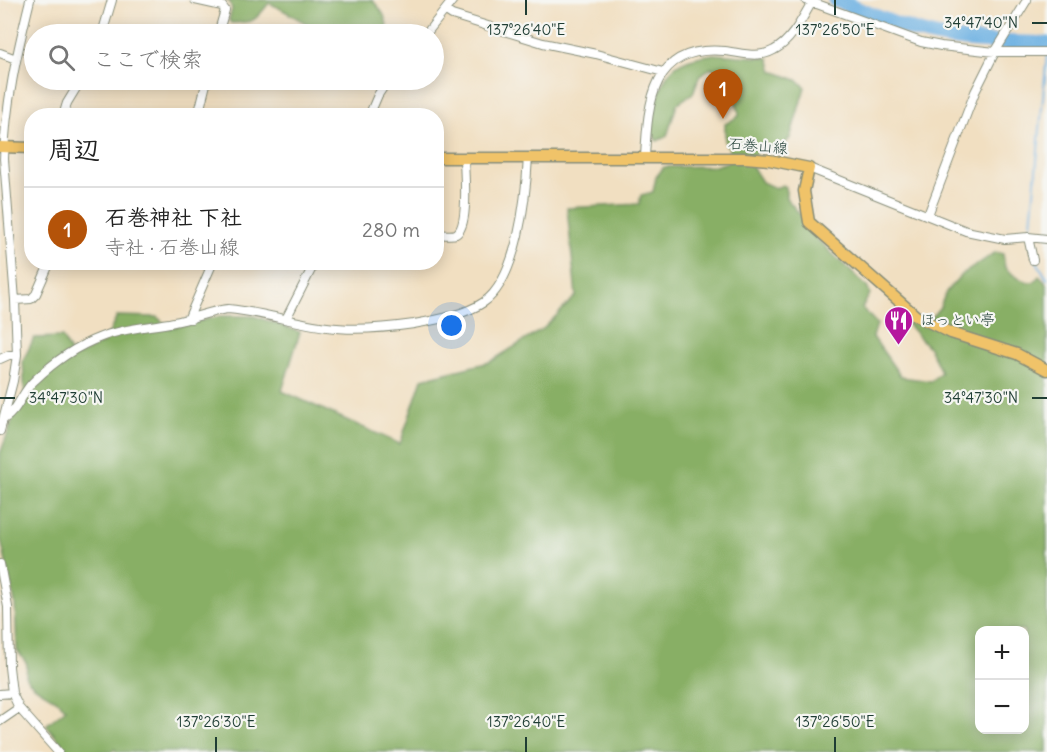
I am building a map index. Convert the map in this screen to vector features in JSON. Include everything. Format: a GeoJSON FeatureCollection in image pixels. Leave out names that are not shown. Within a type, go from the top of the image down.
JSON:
{"type":"FeatureCollection","features":[{"type":"Feature","properties":{"kind":"main road"},"geometry":{"type":"LineString","coordinates":[[2,147],[24,148]]}},
{"type":"Feature","properties":{"kind":"main road","name":"石巻山線"},"geometry":{"type":"LineString","coordinates":[[444,158],[761,159],[808,168]]}},
{"type":"Feature","properties":{"kind":"main road"},"geometry":{"type":"LineString","coordinates":[[808,168],[804,191],[809,222],[916,316],[951,333],[1017,354],[1047,370]]}},
{"type":"Feature","properties":{"kind":"street"},"geometry":{"type":"LineString","coordinates":[[24,24],[30,0]]}},
{"type":"Feature","properties":{"kind":"street"},"geometry":{"type":"LineString","coordinates":[[105,24],[112,0]]}},
{"type":"Feature","properties":{"kind":"street"},"geometry":{"type":"LineString","coordinates":[[195,0],[222,6],[225,10],[221,24]]}},
{"type":"Feature","properties":{"kind":"street"},"geometry":{"type":"LineString","coordinates":[[435,24],[453,0]]}},
{"type":"Feature","properties":{"kind":"street"},"geometry":{"type":"LineString","coordinates":[[928,215],[975,92],[997,49],[1027,0]]}},
{"type":"Feature","properties":{"kind":"street"},"geometry":{"type":"LineString","coordinates":[[645,157],[653,94],[658,79],[671,63],[683,56],[701,51],[762,55],[775,50],[786,41],[810,1],[921,42],[941,46],[1047,52]]}},
{"type":"Feature","properties":{"kind":"street"},"geometry":{"type":"LineString","coordinates":[[446,11],[452,15],[543,43],[663,72]]}},
{"type":"Feature","properties":{"kind":"street"},"geometry":{"type":"LineString","coordinates":[[0,431],[17,355],[15,300],[2,147],[8,102],[24,25]]}},
{"type":"Feature","properties":{"kind":"street"},"geometry":{"type":"LineString","coordinates":[[0,53],[16,59]]}},
{"type":"Feature","properties":{"kind":"street"},"geometry":{"type":"LineString","coordinates":[[66,108],[75,90]]}},
{"type":"Feature","properties":{"kind":"street"},"geometry":{"type":"LineString","coordinates":[[200,108],[204,90]]}},
{"type":"Feature","properties":{"kind":"street"},"geometry":{"type":"LineString","coordinates":[[372,108],[381,90]]}},
{"type":"Feature","properties":{"kind":"street"},"geometry":{"type":"LineString","coordinates":[[4,419],[12,414],[35,380],[82,345],[121,331],[228,309],[326,327],[371,328],[425,322],[472,309],[485,301],[507,270],[526,196],[528,157]]}},
{"type":"Feature","properties":{"kind":"street"},"geometry":{"type":"LineString","coordinates":[[444,234],[454,235],[458,232],[466,212],[464,158]]}},
{"type":"Feature","properties":{"kind":"street"},"geometry":{"type":"LineString","coordinates":[[808,168],[966,231],[1005,239],[1028,237],[1047,239]]}},
{"type":"Feature","properties":{"kind":"street"},"geometry":{"type":"LineString","coordinates":[[1028,237],[1033,260]]}},
{"type":"Feature","properties":{"kind":"street"},"geometry":{"type":"LineString","coordinates":[[15,300],[31,299],[36,294],[46,270]]}},
{"type":"Feature","properties":{"kind":"street"},"geometry":{"type":"LineString","coordinates":[[191,318],[190,315],[209,270]]}},
{"type":"Feature","properties":{"kind":"street"},"geometry":{"type":"LineString","coordinates":[[286,319],[311,270]]}},
{"type":"Feature","properties":{"kind":"street"},"geometry":{"type":"LineString","coordinates":[[0,358],[17,355]]}},
{"type":"Feature","properties":{"kind":"street"},"geometry":{"type":"LineString","coordinates":[[0,564],[8,607],[12,693],[19,708],[58,752]]}},
{"type":"Feature","properties":{"kind":"street"},"geometry":{"type":"LineString","coordinates":[[0,694],[12,693]]}},
{"type":"Feature","properties":{"kind":"street"},"geometry":{"type":"LineString","coordinates":[[0,721],[19,708]]}},
{"type":"Feature","properties":{"kind":"green space"},"geometry":{"type":"Polygon","coordinates":[[[226,0],[372,0],[387,24],[308,24],[269,3],[253,20],[231,23],[229,20],[232,9],[230,2],[226,0]]]}},
{"type":"Feature","properties":{"kind":"green space"},"geometry":{"type":"Polygon","coordinates":[[[713,54],[769,58],[773,71],[799,81],[805,87],[790,138],[780,150],[758,150],[750,163],[762,182],[775,188],[783,185],[786,187],[786,198],[817,239],[867,287],[870,294],[862,308],[877,324],[873,337],[901,377],[931,381],[941,372],[930,349],[902,318],[905,313],[925,325],[940,307],[946,292],[960,276],[996,252],[1003,254],[1005,268],[1015,276],[1034,282],[1039,276],[1047,284],[1047,752],[117,752],[115,749],[111,752],[69,752],[46,725],[66,709],[26,678],[27,664],[17,650],[15,603],[0,536],[0,454],[14,416],[25,398],[23,361],[34,338],[62,337],[73,358],[105,342],[117,316],[157,317],[170,328],[220,316],[254,316],[300,332],[282,391],[400,444],[422,379],[490,362],[543,329],[576,296],[567,208],[639,204],[641,195],[653,192],[656,177],[664,167],[715,166],[728,162],[729,148],[725,143],[725,124],[739,116],[729,71],[711,68],[700,75],[693,93],[677,104],[667,136],[657,141],[651,132],[660,91],[669,73],[676,66],[713,54]]]}},
{"type":"Feature","properties":{"kind":"waterway"},"geometry":{"type":"LineString","coordinates":[[835,0],[897,25],[936,36],[977,41],[1047,44]]}},
{"type":"Feature","properties":{"kind":"waterway"},"geometry":{"type":"LineString","coordinates":[[1030,235],[1047,55]]}},
{"type":"Feature","properties":{"kind":"waterway"},"geometry":{"type":"LineString","coordinates":[[1036,260],[1047,279]]}},
{"type":"Feature","properties":{"kind":"place","name":"石巻神社 下社"},"geometry":{"type":"Point","coordinates":[723,119]}},
{"type":"Feature","properties":{"kind":"place","name":"ほっとい亭"},"geometry":{"type":"Point","coordinates":[899,346]}}]}
